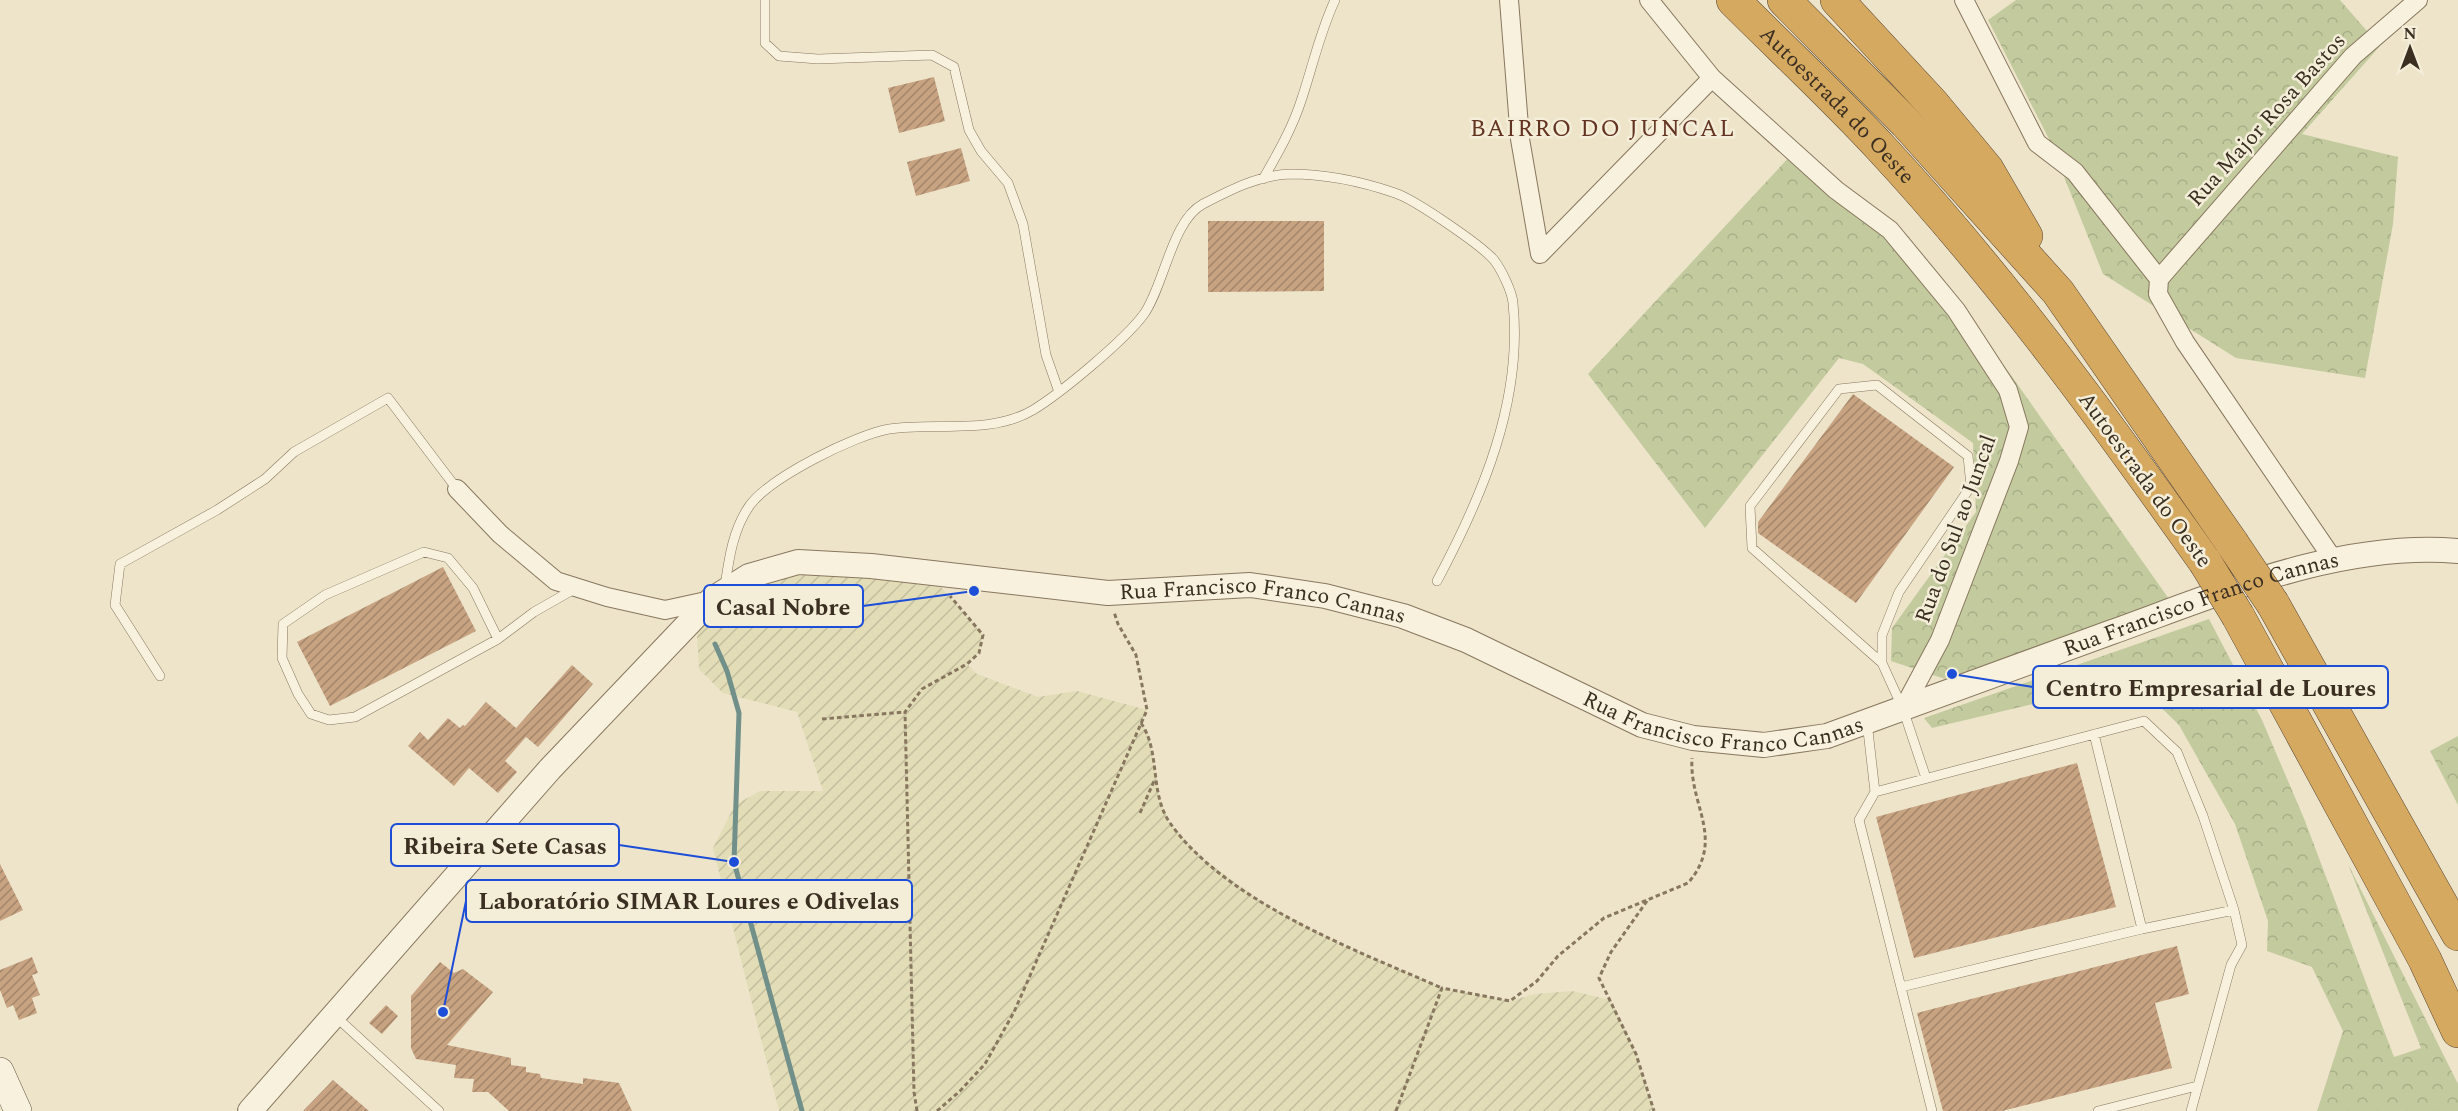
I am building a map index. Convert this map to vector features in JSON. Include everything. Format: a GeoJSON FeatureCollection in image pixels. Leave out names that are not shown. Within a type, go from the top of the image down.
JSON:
{"type":"FeatureCollection","features":[{"type":"Feature","properties":{"kind":"highway","name":"Autoestrada do Oeste"},"geometry":{"type":"LineString","coordinates":[[1733,0],[1881,147],[1959,238],[2104,419],[2205,562],[2238,616],[2425,960],[2458,1031]]}},
{"type":"Feature","properties":{"kind":"highway","name":"Autoestrada do Oeste"},"geometry":{"type":"LineString","coordinates":[[1784,0],[1906,123],[2058,292],[2273,604],[2458,934]]}},
{"type":"Feature","properties":{"kind":"highway"},"geometry":{"type":"LineString","coordinates":[[1837,0],[1933,104],[1987,169],[2058,292]]}},
{"type":"Feature","properties":{"kind":"main road"},"geometry":{"type":"LineString","coordinates":[[0,1071],[18,1111]]}},
{"type":"Feature","properties":{"kind":"street"},"geometry":{"type":"LineString","coordinates":[[1509,0],[1520,139],[1540,254],[1712,78]]}},
{"type":"Feature","properties":{"kind":"street","name":"Rua do Sul ao Juncal"},"geometry":{"type":"LineString","coordinates":[[1649,0],[1712,78],[1836,190],[1890,230],[1956,310],[2008,390],[2019,427],[2009,461],[1940,640],[1904,708]]}},
{"type":"Feature","properties":{"kind":"street"},"geometry":{"type":"LineString","coordinates":[[1964,0],[2037,143],[2075,172],[2159,279],[2158,294],[2185,342],[2335,562]]}},
{"type":"Feature","properties":{"kind":"street","name":"Rua Major Rosa Bastos"},"geometry":{"type":"LineString","coordinates":[[2159,279],[2353,56],[2418,0]]}},
{"type":"Feature","properties":{"kind":"street"},"geometry":{"type":"LineString","coordinates":[[457,489],[500,534],[556,581],[576,588],[665,609],[717,596]]}},
{"type":"Feature","properties":{"kind":"street","name":"Rua Francisco Franco Cannas"},"geometry":{"type":"LineString","coordinates":[[250,1111],[550,769],[717,596],[749,576],[798,562],[930,573],[1108,593],[1250,585],[1325,596],[1403,616],[1466,640],[1642,725],[1693,738],[1764,745],[1827,736],[2192,603],[2304,568],[2375,554],[2458,551]]}},
{"type":"Feature","properties":{"kind":"lane"},"geometry":{"type":"LineString","coordinates":[[765,0],[765,43],[779,56],[818,59],[932,55],[954,67],[969,130],[981,152],[1008,183],[1023,224],[1046,355],[1059,392]]}},
{"type":"Feature","properties":{"kind":"lane"},"geometry":{"type":"LineString","coordinates":[[1263,179],[1281,149],[1302,100],[1319,33],[1335,0]]}},
{"type":"Feature","properties":{"kind":"lane"},"geometry":{"type":"LineString","coordinates":[[717,596],[731,543],[751,504],[783,478],[834,447],[887,429],[998,423],[1030,412],[1059,392],[1143,315],[1158,287],[1174,242],[1198,207],[1251,181],[1290,174],[1351,181],[1398,194],[1441,220],[1494,261],[1513,299],[1510,395],[1491,462],[1462,534],[1437,581]]}},
{"type":"Feature","properties":{"kind":"lane"},"geometry":{"type":"LineString","coordinates":[[1882,663],[1882,635],[1899,592],[1971,486],[1968,456],[1877,385],[1839,389],[1750,506],[1752,548],[1882,663],[1904,708],[1926,778]]}},
{"type":"Feature","properties":{"kind":"lane"},"geometry":{"type":"LineString","coordinates":[[160,675],[115,605],[120,564],[265,479],[294,452],[388,398],[457,489]]}},
{"type":"Feature","properties":{"kind":"lane"},"geometry":{"type":"LineString","coordinates":[[498,639],[467,580],[448,558],[424,552],[325,596],[283,624],[282,658],[298,694],[311,714],[329,720],[355,717],[498,639],[534,612],[576,588]]}},
{"type":"Feature","properties":{"kind":"lane"},"geometry":{"type":"LineString","coordinates":[[1875,792],[2144,721],[2177,752],[2203,816],[2234,910],[2242,945],[2231,965],[2191,1111]]}},
{"type":"Feature","properties":{"kind":"lane"},"geometry":{"type":"LineString","coordinates":[[1867,722],[1875,792],[1859,820],[1932,1111]]}},
{"type":"Feature","properties":{"kind":"lane"},"geometry":{"type":"LineString","coordinates":[[2094,735],[2142,928]]}},
{"type":"Feature","properties":{"kind":"lane"},"geometry":{"type":"LineString","coordinates":[[1901,987],[2142,928],[2234,910]]}},
{"type":"Feature","properties":{"kind":"lane"},"geometry":{"type":"LineString","coordinates":[[334,1015],[436,1110]]}},
{"type":"Feature","properties":{"kind":"lane"},"geometry":{"type":"LineString","coordinates":[[2098,1111],[2197,1086]]}},
{"type":"Feature","properties":{"kind":"path"},"geometry":{"type":"LineString","coordinates":[[917,1111],[914,1092],[905,712],[922,689],[967,664],[980,653],[982,635],[930,573]]}},
{"type":"Feature","properties":{"kind":"path"},"geometry":{"type":"LineString","coordinates":[[937,1111],[985,1065],[1014,1012],[1147,710],[1136,655],[1118,624],[1108,593]]}},
{"type":"Feature","properties":{"kind":"path"},"geometry":{"type":"LineString","coordinates":[[822,719],[905,712]]}},
{"type":"Feature","properties":{"kind":"path"},"geometry":{"type":"LineString","coordinates":[[1141,723],[1149,736],[1160,800],[1169,822],[1202,858],[1269,908],[1342,945],[1442,988],[1510,1001],[1537,981],[1558,956],[1604,918],[1688,883],[1704,858],[1707,847],[1706,832],[1691,772],[1693,738]]}},
{"type":"Feature","properties":{"kind":"path"},"geometry":{"type":"LineString","coordinates":[[1140,813],[1156,777]]}},
{"type":"Feature","properties":{"kind":"path"},"geometry":{"type":"LineString","coordinates":[[1648,900],[1611,952],[1599,978],[1636,1054],[1654,1111]]}},
{"type":"Feature","properties":{"kind":"path"},"geometry":{"type":"LineString","coordinates":[[1396,1111],[1442,988]]}},
{"type":"Feature","properties":{"kind":"shaded area"},"geometry":{"type":"Polygon","coordinates":[[[798,562],[940,586],[983,635],[979,653],[967,664],[977,674],[1038,697],[1077,691],[1147,710],[1141,723],[1149,736],[1160,800],[1169,822],[1202,858],[1269,907],[1342,945],[1442,988],[1510,1001],[1535,994],[1572,991],[1611,1000],[1636,1054],[1654,1111],[779,1111],[713,848],[735,805],[760,791],[823,791],[797,712],[723,693],[699,669],[696,615],[798,562]]]}},
{"type":"Feature","properties":{"kind":"green space"},"geometry":{"type":"Polygon","coordinates":[[[2016,0],[2340,0],[2380,46],[2302,134],[2398,157],[2393,224],[2365,378],[2236,358],[2103,274],[2049,139],[1988,20],[2016,0]]]}},
{"type":"Feature","properties":{"kind":"green space"},"geometry":{"type":"Polygon","coordinates":[[[1792,154],[1908,236],[2013,378],[2169,599],[1945,679],[1891,661],[1892,628],[1976,512],[1973,443],[1863,364],[1839,358],[1705,528],[1588,374],[1792,154]]]}},
{"type":"Feature","properties":{"kind":"green space"},"geometry":{"type":"Polygon","coordinates":[[[2209,619],[2262,720],[2305,821],[2394,1057],[2421,1048],[2348,864],[2458,1084],[2458,1111],[2317,1111],[2343,1031],[2312,967],[2267,951],[2268,921],[2235,824],[2179,725],[2133,680],[1932,728],[1924,718],[2209,619]]]}},
{"type":"Feature","properties":{"kind":"green space"},"geometry":{"type":"Polygon","coordinates":[[[2458,736],[2458,805],[2430,751],[2458,736]]]}},
{"type":"Feature","properties":{"kind":"building"},"geometry":{"type":"Polygon","coordinates":[[[934,77],[945,121],[899,133],[888,88],[934,77]]]}},
{"type":"Feature","properties":{"kind":"building"},"geometry":{"type":"Polygon","coordinates":[[[961,148],[970,181],[916,196],[907,162],[961,148]]]}},
{"type":"Feature","properties":{"kind":"building"},"geometry":{"type":"Polygon","coordinates":[[[1208,221],[1324,221],[1324,291],[1208,292],[1208,221]]]}},
{"type":"Feature","properties":{"kind":"building"},"geometry":{"type":"Polygon","coordinates":[[[1853,394],[1954,467],[1856,603],[1758,533],[1758,522],[1853,394]]]}},
{"type":"Feature","properties":{"kind":"building"},"geometry":{"type":"Polygon","coordinates":[[[443,567],[476,631],[330,706],[297,642],[443,567]]]}},
{"type":"Feature","properties":{"kind":"building"},"geometry":{"type":"Polygon","coordinates":[[[572,665],[593,684],[538,747],[526,737],[505,761],[517,772],[498,793],[469,768],[454,786],[408,746],[420,732],[428,740],[448,718],[460,728],[465,726],[486,702],[516,728],[572,665]]]}},
{"type":"Feature","properties":{"kind":"building"},"geometry":{"type":"Polygon","coordinates":[[[2077,763],[2116,907],[1914,958],[1876,817],[2077,763]]]}},
{"type":"Feature","properties":{"kind":"building"},"geometry":{"type":"Polygon","coordinates":[[[0,864],[23,910],[0,921],[0,864]]]}},
{"type":"Feature","properties":{"kind":"building"},"geometry":{"type":"Polygon","coordinates":[[[2177,946],[2189,994],[2155,1003],[2172,1068],[2002,1111],[1943,1111],[1917,1013],[2177,946]]]}},
{"type":"Feature","properties":{"kind":"building"},"geometry":{"type":"Polygon","coordinates":[[[32,957],[38,973],[32,975],[40,995],[32,998],[37,1013],[19,1020],[13,1005],[7,1008],[0,990],[0,970],[32,957]]]}},
{"type":"Feature","properties":{"kind":"building"},"geometry":{"type":"Polygon","coordinates":[[[440,962],[454,973],[463,969],[493,992],[447,1045],[511,1058],[511,1065],[526,1067],[526,1072],[540,1074],[541,1078],[583,1084],[583,1078],[619,1083],[632,1111],[509,1111],[488,1092],[472,1092],[474,1079],[454,1078],[456,1065],[416,1059],[411,1048],[411,996],[440,962]]]}},
{"type":"Feature","properties":{"kind":"building"},"geometry":{"type":"Polygon","coordinates":[[[386,1005],[398,1016],[382,1034],[369,1023],[386,1005]]]}},
{"type":"Feature","properties":{"kind":"building"},"geometry":{"type":"Polygon","coordinates":[[[333,1080],[369,1111],[303,1111],[333,1080]]]}},
{"type":"Feature","properties":{"kind":"waterway"},"geometry":{"type":"LineString","coordinates":[[715,644],[727,671],[739,713],[734,862],[802,1111]]}},
{"type":"Feature","properties":{"kind":"place","name":"Casal Nobre"},"geometry":{"type":"Point","coordinates":[974,591]}},
{"type":"Feature","properties":{"kind":"place","name":"Centro Empresarial de Loures"},"geometry":{"type":"Point","coordinates":[1952,674]}},
{"type":"Feature","properties":{"kind":"place","name":"Ribeira Sete Casas"},"geometry":{"type":"Point","coordinates":[734,862]}},
{"type":"Feature","properties":{"kind":"place","name":"Laboratório SIMAR Loures e Odivelas"},"geometry":{"type":"Point","coordinates":[443,1012]}},
{"type":"Feature","properties":{"kind":"district","name":"BAIRRO DO JUNCAL"},"geometry":{"type":"Point","coordinates":[1603,129]}}]}
